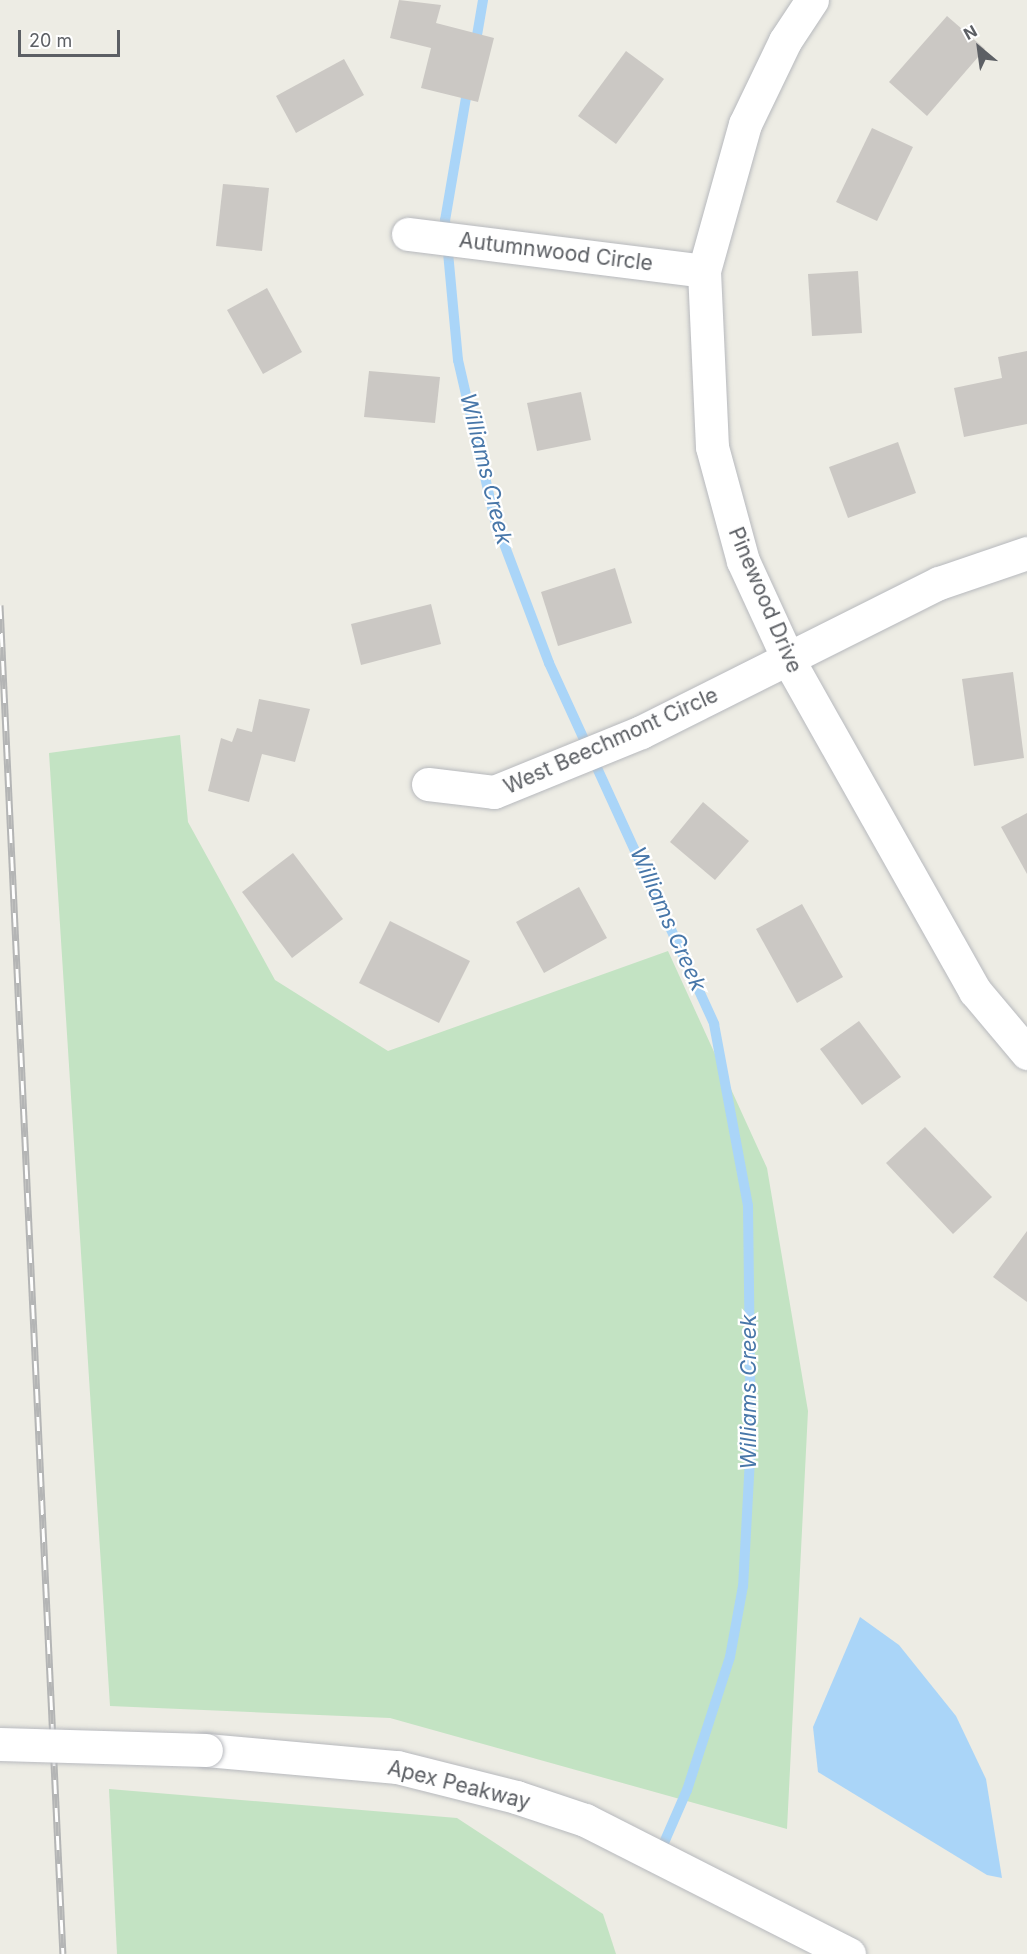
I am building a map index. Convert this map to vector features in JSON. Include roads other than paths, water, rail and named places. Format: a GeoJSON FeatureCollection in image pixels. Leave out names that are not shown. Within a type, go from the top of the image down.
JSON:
{"type":"FeatureCollection","features":[{"type":"Feature","properties":{"kind":"street","name":"Pinewood Drive"},"geometry":{"type":"LineString","coordinates":[[812,0],[785,41],[745,124],[704,271],[712,447],[743,561],[789,661],[969,981],[1027,1053]]}},
{"type":"Feature","properties":{"kind":"street","name":"Autumnwood Circle"},"geometry":{"type":"LineString","coordinates":[[408,234],[704,271]]}},
{"type":"Feature","properties":{"kind":"street","name":"West Beechmont Circle"},"geometry":{"type":"LineString","coordinates":[[428,784],[494,792],[641,732],[789,661],[939,583],[1027,553]]}},
{"type":"Feature","properties":{"kind":"street","name":"Apex Peakway"},"geometry":{"type":"LineString","coordinates":[[0,1744],[206,1750],[397,1767],[516,1797],[605,1829],[849,1954]]}},
{"type":"Feature","properties":{"kind":"water"},"geometry":{"type":"Polygon","coordinates":[[[860,1617],[899,1645],[956,1716],[986,1779],[1002,1878],[987,1875],[818,1772],[813,1727],[860,1617]]]}},
{"type":"Feature","properties":{"kind":"waterway","name":"Williams Creek"},"geometry":{"type":"LineString","coordinates":[[475,47],[483,0]]}},
{"type":"Feature","properties":{"kind":"waterway","name":"Williams Creek"},"geometry":{"type":"LineString","coordinates":[[468,86],[445,220],[458,360],[495,520],[549,663],[714,1024],[748,1206],[751,1440],[743,1586],[730,1657],[687,1790],[659,1854]]}},
{"type":"Feature","properties":{"kind":"railway"},"geometry":{"type":"LineString","coordinates":[[0,605],[63,1954]]}}]}
